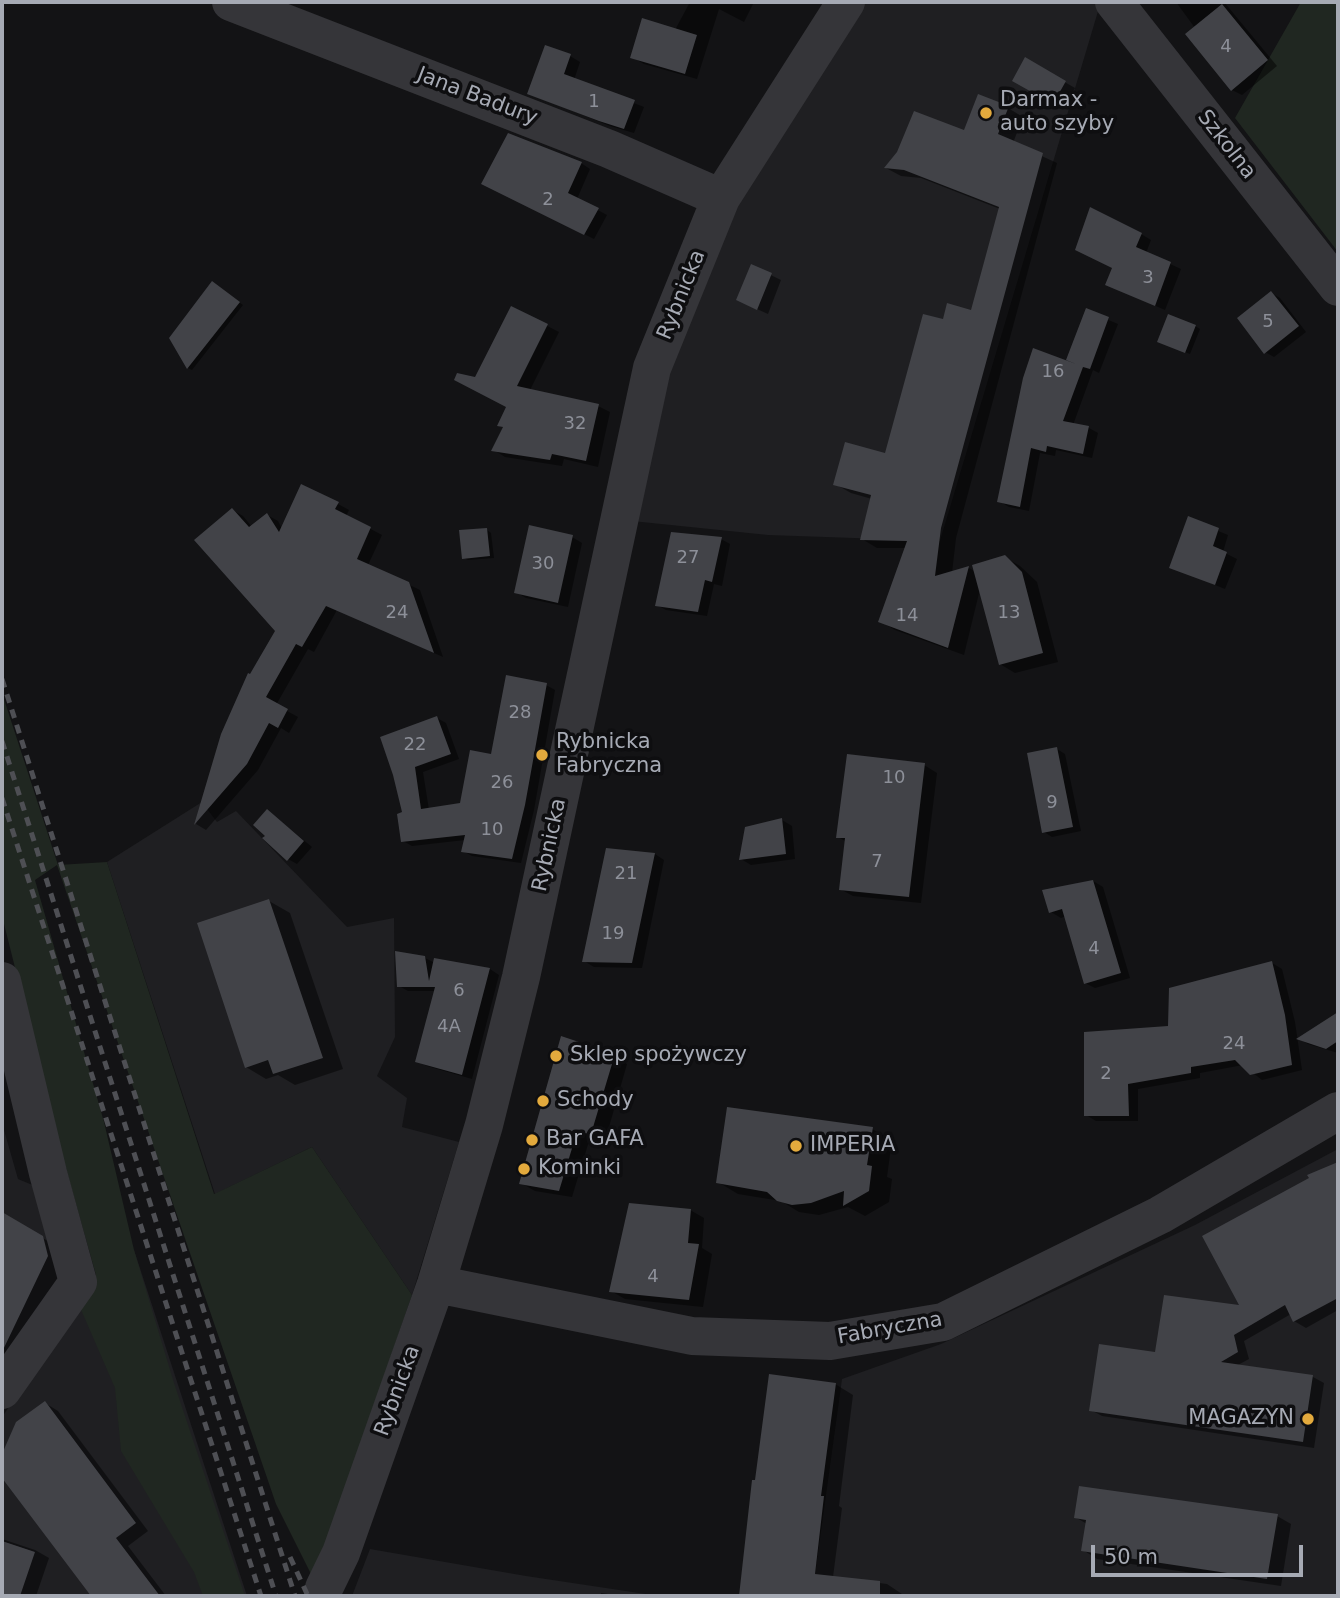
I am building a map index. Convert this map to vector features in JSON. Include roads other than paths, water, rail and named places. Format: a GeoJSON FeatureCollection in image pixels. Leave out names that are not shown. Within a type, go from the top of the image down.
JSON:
{"type":"FeatureCollection","features":[{"type":"Feature","properties":{"kind":"street","name":"Jana Badury"},"geometry":{"type":"LineString","coordinates":[[231,2],[596,144],[721,198]]}},
{"type":"Feature","properties":{"kind":"street","name":"Rybnicka"},"geometry":{"type":"LineString","coordinates":[[324,1588],[341,1553],[436,1284],[484,1125],[521,977],[652,368],[721,198],[846,2]]}},
{"type":"Feature","properties":{"kind":"street","name":"Szkolna"},"geometry":{"type":"LineString","coordinates":[[1114,2],[1338,287]]}},
{"type":"Feature","properties":{"kind":"street"},"geometry":{"type":"LineString","coordinates":[[2,981],[48,1173],[78,1282],[2,1390]]}},
{"type":"Feature","properties":{"kind":"street","name":"Fabryczna"},"geometry":{"type":"LineString","coordinates":[[436,1284],[692,1336],[830,1341],[943,1322],[1160,1215],[1338,1111]]}},
{"type":"Feature","properties":{"kind":"railway"},"geometry":{"type":"LineString","coordinates":[[2,679],[295,1596]]}},
{"type":"Feature","properties":{"kind":"railway"},"geometry":{"type":"LineString","coordinates":[[2,741],[276,1596]]}},
{"type":"Feature","properties":{"kind":"railway"},"geometry":{"type":"LineString","coordinates":[[2,798],[261,1596]]}},
{"type":"Feature","properties":{"kind":"railway"},"geometry":{"type":"LineString","coordinates":[[290,1557],[308,1596]]}},
{"type":"Feature","properties":{"kind":"place","name":"Darmax - auto szyby"},"geometry":{"type":"Point","coordinates":[986,113]}},
{"type":"Feature","properties":{"kind":"place","name":"Rybnicka Fabryczna"},"geometry":{"type":"Point","coordinates":[542,755]}},
{"type":"Feature","properties":{"kind":"place","name":"Sklep spożywczy"},"geometry":{"type":"Point","coordinates":[556,1056]}},
{"type":"Feature","properties":{"kind":"place","name":"Schody"},"geometry":{"type":"Point","coordinates":[543,1101]}},
{"type":"Feature","properties":{"kind":"place","name":"Bar GAFA"},"geometry":{"type":"Point","coordinates":[532,1140]}},
{"type":"Feature","properties":{"kind":"place","name":"IMPERIA"},"geometry":{"type":"Point","coordinates":[796,1146]}},
{"type":"Feature","properties":{"kind":"place","name":"Kominki"},"geometry":{"type":"Point","coordinates":[524,1169]}},
{"type":"Feature","properties":{"kind":"place","name":"MAGAZYN"},"geometry":{"type":"Point","coordinates":[1308,1419]}}]}
